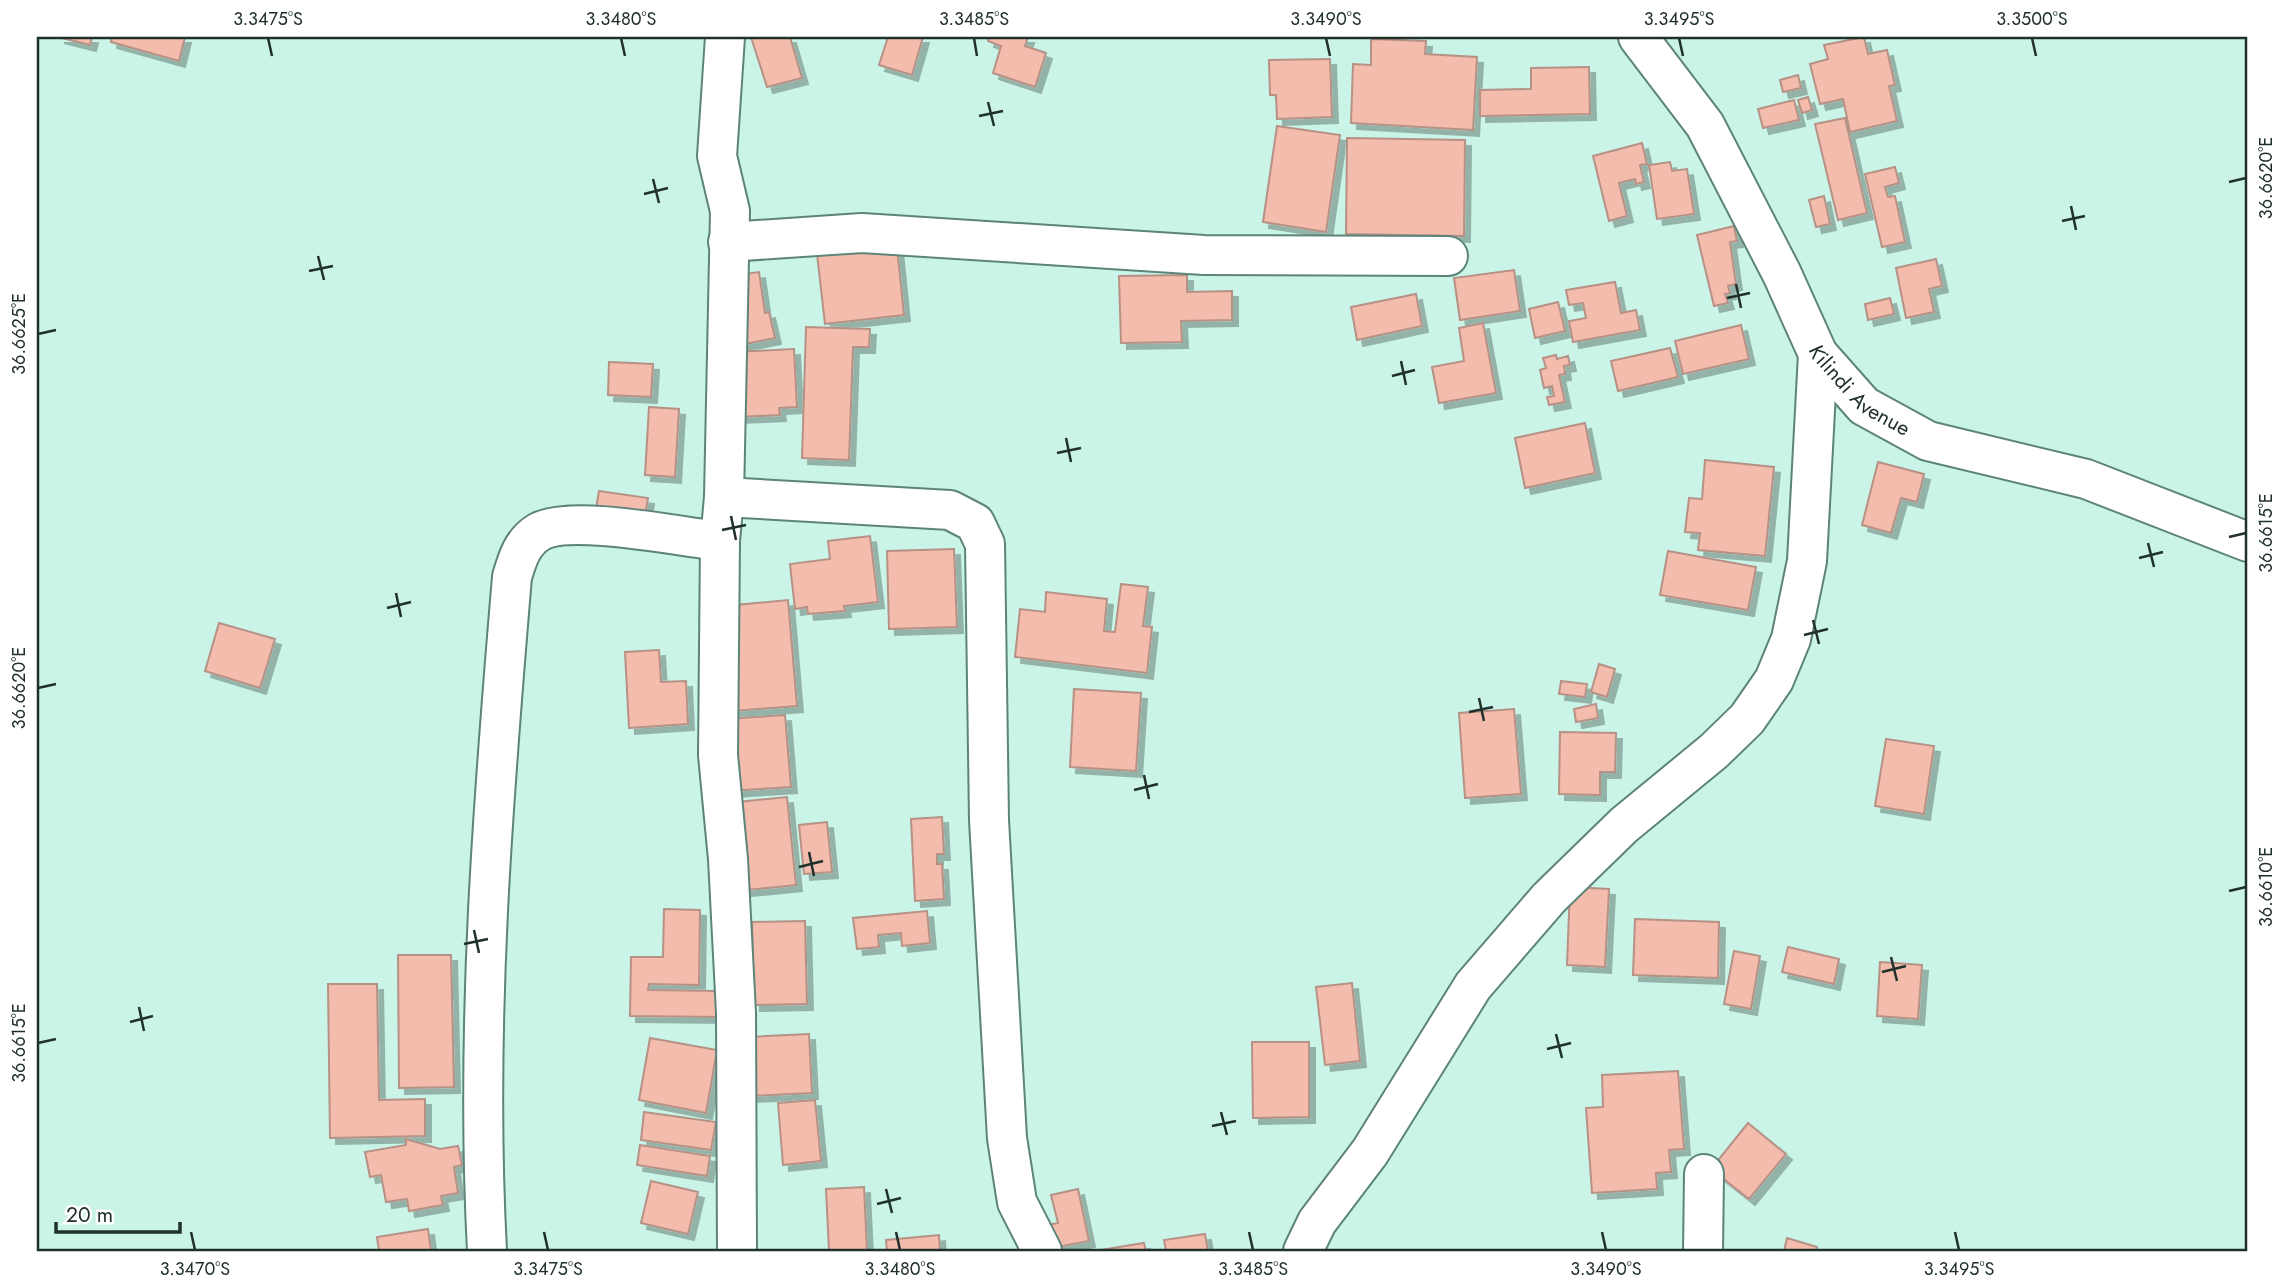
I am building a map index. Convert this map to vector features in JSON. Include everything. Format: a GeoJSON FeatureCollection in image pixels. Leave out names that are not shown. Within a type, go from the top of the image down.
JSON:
{"type":"FeatureCollection","features":[{"type":"Feature","properties":{"kind":"street"},"geometry":{"type":"LineString","coordinates":[[725,37],[717,156],[730,211],[724,497],[720,541],[718,755],[728,859],[736,1013],[737,1251]]}},
{"type":"Feature","properties":{"kind":"street","name":"Kilindi Avenue"},"geometry":{"type":"LineString","coordinates":[[1638,37],[1706,125],[1782,274],[1818,354],[1864,406],[1928,440],[2085,479],[2248,542]]}},
{"type":"Feature","properties":{"kind":"street"},"geometry":{"type":"LineString","coordinates":[[728,242],[862,233],[1204,255],[1448,256]]}},
{"type":"Feature","properties":{"kind":"street"},"geometry":{"type":"LineString","coordinates":[[1303,1251],[1317,1223],[1370,1152],[1473,986],[1549,898],[1624,825],[1714,751],[1747,719],[1774,680],[1791,639],[1807,561],[1818,354]]}},
{"type":"Feature","properties":{"kind":"street"},"geometry":{"type":"LineString","coordinates":[[724,497],[950,510],[975,523],[985,544],[989,820],[1007,1138],[1017,1202],[1042,1251]]}},
{"type":"Feature","properties":{"kind":"street"},"geometry":{"type":"LineString","coordinates":[[487,1251],[484,1011],[489,853],[512,577],[520,551],[539,532],[581,524],[720,541]]}},
{"type":"Feature","properties":{"kind":"street"},"geometry":{"type":"LineString","coordinates":[[1703,1251],[1704,1174]]}},
{"type":"Feature","properties":{"kind":"building"},"geometry":{"type":"Polygon","coordinates":[[[58,37],[92,37],[90,45],[58,37]]]}},
{"type":"Feature","properties":{"kind":"building"},"geometry":{"type":"Polygon","coordinates":[[[112,37],[185,37],[179,61],[111,42],[112,37]]]}},
{"type":"Feature","properties":{"kind":"building"},"geometry":{"type":"Polygon","coordinates":[[[751,37],[790,37],[802,78],[767,87],[751,37]]]}},
{"type":"Feature","properties":{"kind":"building"},"geometry":{"type":"Polygon","coordinates":[[[888,37],[923,37],[912,75],[879,65],[888,37]]]}},
{"type":"Feature","properties":{"kind":"building"},"geometry":{"type":"Polygon","coordinates":[[[989,37],[1028,37],[1025,46],[1046,53],[1035,87],[993,73],[1001,46],[988,41],[989,37]]]}},
{"type":"Feature","properties":{"kind":"building"},"geometry":{"type":"Polygon","coordinates":[[[1864,37],[1868,54],[1887,50],[1895,85],[1889,86],[1897,121],[1850,132],[1843,99],[1820,104],[1810,64],[1828,59],[1824,45],[1864,37]]]}},
{"type":"Feature","properties":{"kind":"building"},"geometry":{"type":"Polygon","coordinates":[[[1371,39],[1426,41],[1425,54],[1477,57],[1473,130],[1351,123],[1353,64],[1371,65],[1371,39]]]}},
{"type":"Feature","properties":{"kind":"building"},"geometry":{"type":"Polygon","coordinates":[[[1330,59],[1332,117],[1277,119],[1276,95],[1270,95],[1269,60],[1330,59]]]}},
{"type":"Feature","properties":{"kind":"building"},"geometry":{"type":"Polygon","coordinates":[[[1589,67],[1590,114],[1480,116],[1480,90],[1531,89],[1531,68],[1589,67]]]}},
{"type":"Feature","properties":{"kind":"building"},"geometry":{"type":"Polygon","coordinates":[[[1798,75],[1801,88],[1783,92],[1780,80],[1798,75]]]}},
{"type":"Feature","properties":{"kind":"building"},"geometry":{"type":"Polygon","coordinates":[[[1808,97],[1812,110],[1802,113],[1798,100],[1808,97]]]}},
{"type":"Feature","properties":{"kind":"building"},"geometry":{"type":"Polygon","coordinates":[[[1794,100],[1799,120],[1763,128],[1758,109],[1794,100]]]}},
{"type":"Feature","properties":{"kind":"building"},"geometry":{"type":"Polygon","coordinates":[[[1845,118],[1867,213],[1838,220],[1815,124],[1845,118]]]}},
{"type":"Feature","properties":{"kind":"building"},"geometry":{"type":"Polygon","coordinates":[[[1277,126],[1340,135],[1326,232],[1263,222],[1277,126]]]}},
{"type":"Feature","properties":{"kind":"building"},"geometry":{"type":"Polygon","coordinates":[[[1347,138],[1465,140],[1464,236],[1346,234],[1347,138]]]}},
{"type":"Feature","properties":{"kind":"building"},"geometry":{"type":"Polygon","coordinates":[[[1642,143],[1647,164],[1640,165],[1644,182],[1636,184],[1635,179],[1619,183],[1627,216],[1609,221],[1593,156],[1642,143]]]}},
{"type":"Feature","properties":{"kind":"building"},"geometry":{"type":"Polygon","coordinates":[[[1670,162],[1672,171],[1687,169],[1694,214],[1657,219],[1649,165],[1670,162]]]}},
{"type":"Feature","properties":{"kind":"building"},"geometry":{"type":"Polygon","coordinates":[[[1895,167],[1899,183],[1885,187],[1888,197],[1895,196],[1905,242],[1882,247],[1865,174],[1895,167]]]}},
{"type":"Feature","properties":{"kind":"building"},"geometry":{"type":"Polygon","coordinates":[[[1824,196],[1830,224],[1816,227],[1809,200],[1824,196]]]}},
{"type":"Feature","properties":{"kind":"building"},"geometry":{"type":"Polygon","coordinates":[[[1734,226],[1737,241],[1730,242],[1736,284],[1728,286],[1730,293],[1725,294],[1728,303],[1714,306],[1697,235],[1734,226]]]}},
{"type":"Feature","properties":{"kind":"building"},"geometry":{"type":"Polygon","coordinates":[[[897,247],[904,315],[825,324],[817,254],[897,247]]]}},
{"type":"Feature","properties":{"kind":"building"},"geometry":{"type":"Polygon","coordinates":[[[1936,259],[1942,286],[1929,289],[1934,312],[1906,318],[1896,268],[1936,259]]]}},
{"type":"Feature","properties":{"kind":"building"},"geometry":{"type":"Polygon","coordinates":[[[1514,270],[1520,311],[1460,320],[1454,278],[1514,270]]]}},
{"type":"Feature","properties":{"kind":"building"},"geometry":{"type":"Polygon","coordinates":[[[759,272],[765,313],[769,312],[775,338],[740,345],[729,276],[759,272]]]}},
{"type":"Feature","properties":{"kind":"building"},"geometry":{"type":"Polygon","coordinates":[[[1187,275],[1187,292],[1232,291],[1232,320],[1181,321],[1182,342],[1121,343],[1119,276],[1187,275]]]}},
{"type":"Feature","properties":{"kind":"building"},"geometry":{"type":"Polygon","coordinates":[[[1615,282],[1621,313],[1636,310],[1640,330],[1573,342],[1569,321],[1586,318],[1583,303],[1569,305],[1566,290],[1615,282]]]}},
{"type":"Feature","properties":{"kind":"building"},"geometry":{"type":"Polygon","coordinates":[[[1416,294],[1422,326],[1357,340],[1351,307],[1416,294]]]}},
{"type":"Feature","properties":{"kind":"building"},"geometry":{"type":"Polygon","coordinates":[[[1890,298],[1894,314],[1868,320],[1865,304],[1890,298]]]}},
{"type":"Feature","properties":{"kind":"building"},"geometry":{"type":"Polygon","coordinates":[[[1558,302],[1565,331],[1535,338],[1529,309],[1558,302]]]}},
{"type":"Feature","properties":{"kind":"building"},"geometry":{"type":"Polygon","coordinates":[[[1483,323],[1496,393],[1439,403],[1432,367],[1464,361],[1459,328],[1483,323]]]}},
{"type":"Feature","properties":{"kind":"building"},"geometry":{"type":"Polygon","coordinates":[[[1741,325],[1749,359],[1683,374],[1675,341],[1741,325]]]}},
{"type":"Feature","properties":{"kind":"building"},"geometry":{"type":"Polygon","coordinates":[[[806,327],[870,329],[869,347],[853,347],[849,460],[802,458],[806,327]]]}},
{"type":"Feature","properties":{"kind":"building"},"geometry":{"type":"Polygon","coordinates":[[[1670,348],[1678,377],[1618,391],[1611,361],[1670,348]]]}},
{"type":"Feature","properties":{"kind":"building"},"geometry":{"type":"Polygon","coordinates":[[[794,349],[797,407],[779,408],[780,415],[737,417],[734,352],[794,349]]]}},
{"type":"Feature","properties":{"kind":"building"},"geometry":{"type":"Polygon","coordinates":[[[1556,355],[1557,359],[1568,356],[1570,365],[1564,366],[1565,374],[1559,375],[1565,402],[1549,405],[1547,397],[1554,396],[1552,386],[1544,388],[1540,370],[1546,368],[1543,358],[1556,355]]]}},
{"type":"Feature","properties":{"kind":"building"},"geometry":{"type":"Polygon","coordinates":[[[609,362],[653,364],[651,397],[608,395],[609,362]]]}},
{"type":"Feature","properties":{"kind":"building"},"geometry":{"type":"Polygon","coordinates":[[[649,407],[679,409],[675,477],[645,475],[649,407]]]}},
{"type":"Feature","properties":{"kind":"building"},"geometry":{"type":"Polygon","coordinates":[[[1585,423],[1595,473],[1525,488],[1515,438],[1585,423]]]}},
{"type":"Feature","properties":{"kind":"building"},"geometry":{"type":"Polygon","coordinates":[[[1705,460],[1774,467],[1765,556],[1698,550],[1700,533],[1685,532],[1689,498],[1702,499],[1705,460]]]}},
{"type":"Feature","properties":{"kind":"building"},"geometry":{"type":"Polygon","coordinates":[[[1878,462],[1924,474],[1917,502],[1901,498],[1891,533],[1862,525],[1878,462]]]}},
{"type":"Feature","properties":{"kind":"building"},"geometry":{"type":"Polygon","coordinates":[[[599,491],[648,498],[643,528],[594,520],[599,491]]]}},
{"type":"Feature","properties":{"kind":"building"},"geometry":{"type":"Polygon","coordinates":[[[870,536],[878,602],[844,606],[845,611],[808,614],[807,607],[795,609],[790,564],[830,559],[828,541],[870,536]]]}},
{"type":"Feature","properties":{"kind":"building"},"geometry":{"type":"Polygon","coordinates":[[[954,549],[957,627],[889,629],[887,551],[954,549]]]}},
{"type":"Feature","properties":{"kind":"building"},"geometry":{"type":"Polygon","coordinates":[[[1668,551],[1756,567],[1748,610],[1660,595],[1668,551]]]}},
{"type":"Feature","properties":{"kind":"building"},"geometry":{"type":"Polygon","coordinates":[[[1121,584],[1148,587],[1143,626],[1152,627],[1147,673],[1015,657],[1020,609],[1045,612],[1046,592],[1107,599],[1104,631],[1115,632],[1121,584]]]}},
{"type":"Feature","properties":{"kind":"building"},"geometry":{"type":"Polygon","coordinates":[[[788,600],[797,706],[734,711],[725,606],[788,600]]]}},
{"type":"Feature","properties":{"kind":"building"},"geometry":{"type":"Polygon","coordinates":[[[219,623],[275,639],[260,688],[205,671],[219,623]]]}},
{"type":"Feature","properties":{"kind":"building"},"geometry":{"type":"Polygon","coordinates":[[[659,650],[661,682],[686,681],[688,724],[629,728],[625,652],[659,650]]]}},
{"type":"Feature","properties":{"kind":"building"},"geometry":{"type":"Polygon","coordinates":[[[1599,664],[1615,669],[1607,697],[1591,692],[1599,664]]]}},
{"type":"Feature","properties":{"kind":"building"},"geometry":{"type":"Polygon","coordinates":[[[1561,681],[1587,684],[1585,697],[1559,694],[1561,681]]]}},
{"type":"Feature","properties":{"kind":"building"},"geometry":{"type":"Polygon","coordinates":[[[1074,689],[1141,693],[1136,771],[1070,767],[1074,689]]]}},
{"type":"Feature","properties":{"kind":"building"},"geometry":{"type":"Polygon","coordinates":[[[1596,704],[1598,718],[1576,722],[1574,709],[1596,704]]]}},
{"type":"Feature","properties":{"kind":"building"},"geometry":{"type":"Polygon","coordinates":[[[1514,709],[1521,794],[1465,798],[1459,713],[1514,709]]]}},
{"type":"Feature","properties":{"kind":"building"},"geometry":{"type":"Polygon","coordinates":[[[785,715],[791,787],[730,791],[725,719],[785,715]]]}},
{"type":"Feature","properties":{"kind":"building"},"geometry":{"type":"Polygon","coordinates":[[[1560,732],[1616,733],[1615,772],[1600,772],[1600,795],[1559,794],[1560,732]]]}},
{"type":"Feature","properties":{"kind":"building"},"geometry":{"type":"Polygon","coordinates":[[[1886,739],[1934,746],[1924,814],[1875,806],[1886,739]]]}},
{"type":"Feature","properties":{"kind":"building"},"geometry":{"type":"Polygon","coordinates":[[[787,797],[796,885],[737,891],[728,803],[787,797]]]}},
{"type":"Feature","properties":{"kind":"building"},"geometry":{"type":"Polygon","coordinates":[[[942,817],[944,854],[937,854],[937,864],[942,864],[944,899],[915,901],[911,819],[942,817]]]}},
{"type":"Feature","properties":{"kind":"building"},"geometry":{"type":"Polygon","coordinates":[[[827,822],[832,872],[804,874],[799,825],[827,822]]]}},
{"type":"Feature","properties":{"kind":"building"},"geometry":{"type":"Polygon","coordinates":[[[1570,887],[1609,889],[1605,967],[1567,965],[1570,887]]]}},
{"type":"Feature","properties":{"kind":"building"},"geometry":{"type":"Polygon","coordinates":[[[664,909],[700,910],[699,985],[649,984],[648,990],[718,991],[718,1017],[630,1016],[631,957],[663,957],[664,909]]]}},
{"type":"Feature","properties":{"kind":"building"},"geometry":{"type":"Polygon","coordinates":[[[927,911],[930,943],[902,946],[901,933],[878,935],[879,947],[857,949],[853,918],[927,911]]]}},
{"type":"Feature","properties":{"kind":"building"},"geometry":{"type":"Polygon","coordinates":[[[1635,919],[1719,922],[1718,978],[1633,975],[1635,919]]]}},
{"type":"Feature","properties":{"kind":"building"},"geometry":{"type":"Polygon","coordinates":[[[805,921],[807,1004],[754,1005],[752,922],[805,921]]]}},
{"type":"Feature","properties":{"kind":"building"},"geometry":{"type":"Polygon","coordinates":[[[1788,947],[1839,959],[1834,984],[1782,972],[1788,947]]]}},
{"type":"Feature","properties":{"kind":"building"},"geometry":{"type":"Polygon","coordinates":[[[1734,951],[1760,956],[1751,1009],[1724,1004],[1734,951]]]}},
{"type":"Feature","properties":{"kind":"building"},"geometry":{"type":"Polygon","coordinates":[[[398,955],[451,955],[454,1087],[399,1088],[398,955]]]}},
{"type":"Feature","properties":{"kind":"building"},"geometry":{"type":"Polygon","coordinates":[[[1880,962],[1922,965],[1918,1019],[1877,1016],[1880,962]]]}},
{"type":"Feature","properties":{"kind":"building"},"geometry":{"type":"Polygon","coordinates":[[[1352,983],[1360,1061],[1325,1065],[1316,987],[1352,983]]]}},
{"type":"Feature","properties":{"kind":"building"},"geometry":{"type":"Polygon","coordinates":[[[328,984],[377,984],[379,1100],[425,1099],[425,1136],[330,1138],[328,984]]]}},
{"type":"Feature","properties":{"kind":"building"},"geometry":{"type":"Polygon","coordinates":[[[809,1034],[812,1093],[749,1096],[746,1037],[809,1034]]]}},
{"type":"Feature","properties":{"kind":"building"},"geometry":{"type":"Polygon","coordinates":[[[650,1038],[717,1050],[706,1113],[639,1100],[650,1038]]]}},
{"type":"Feature","properties":{"kind":"building"},"geometry":{"type":"Polygon","coordinates":[[[1252,1042],[1309,1042],[1309,1117],[1253,1118],[1252,1042]]]}},
{"type":"Feature","properties":{"kind":"building"},"geometry":{"type":"Polygon","coordinates":[[[1678,1071],[1684,1149],[1669,1150],[1671,1172],[1656,1173],[1657,1189],[1592,1193],[1586,1108],[1603,1107],[1602,1075],[1678,1071]]]}},
{"type":"Feature","properties":{"kind":"building"},"geometry":{"type":"Polygon","coordinates":[[[815,1100],[821,1161],[783,1165],[778,1103],[815,1100]]]}},
{"type":"Feature","properties":{"kind":"building"},"geometry":{"type":"Polygon","coordinates":[[[644,1112],[716,1122],[711,1150],[641,1140],[644,1112]]]}},
{"type":"Feature","properties":{"kind":"building"},"geometry":{"type":"Polygon","coordinates":[[[1748,1123],[1786,1154],[1749,1199],[1711,1169],[1748,1123]]]}},
{"type":"Feature","properties":{"kind":"building"},"geometry":{"type":"Polygon","coordinates":[[[406,1139],[440,1149],[458,1146],[462,1165],[454,1167],[458,1193],[441,1196],[443,1205],[409,1211],[407,1199],[386,1202],[381,1175],[370,1177],[365,1152],[406,1145],[406,1139]]]}},
{"type":"Feature","properties":{"kind":"building"},"geometry":{"type":"Polygon","coordinates":[[[640,1145],[710,1156],[707,1176],[637,1165],[640,1145]]]}},
{"type":"Feature","properties":{"kind":"building"},"geometry":{"type":"Polygon","coordinates":[[[651,1181],[698,1192],[688,1234],[641,1223],[651,1181]]]}},
{"type":"Feature","properties":{"kind":"building"},"geometry":{"type":"Polygon","coordinates":[[[864,1187],[867,1251],[829,1251],[826,1189],[864,1187]]]}},
{"type":"Feature","properties":{"kind":"building"},"geometry":{"type":"Polygon","coordinates":[[[1078,1189],[1089,1241],[1047,1249],[1042,1226],[1058,1223],[1051,1195],[1078,1189]]]}},
{"type":"Feature","properties":{"kind":"building"},"geometry":{"type":"Polygon","coordinates":[[[428,1229],[431,1251],[379,1251],[377,1237],[428,1229]]]}},
{"type":"Feature","properties":{"kind":"building"},"geometry":{"type":"Polygon","coordinates":[[[1205,1234],[1208,1251],[1166,1251],[1164,1240],[1205,1234]]]}},
{"type":"Feature","properties":{"kind":"building"},"geometry":{"type":"Polygon","coordinates":[[[939,1235],[940,1251],[887,1251],[886,1240],[939,1235]]]}},
{"type":"Feature","properties":{"kind":"building"},"geometry":{"type":"Polygon","coordinates":[[[1787,1238],[1817,1247],[1816,1251],[1784,1251],[1787,1238]]]}},
{"type":"Feature","properties":{"kind":"building"},"geometry":{"type":"Polygon","coordinates":[[[1144,1243],[1146,1251],[1095,1251],[1125,1246],[1144,1243]]]}}]}
